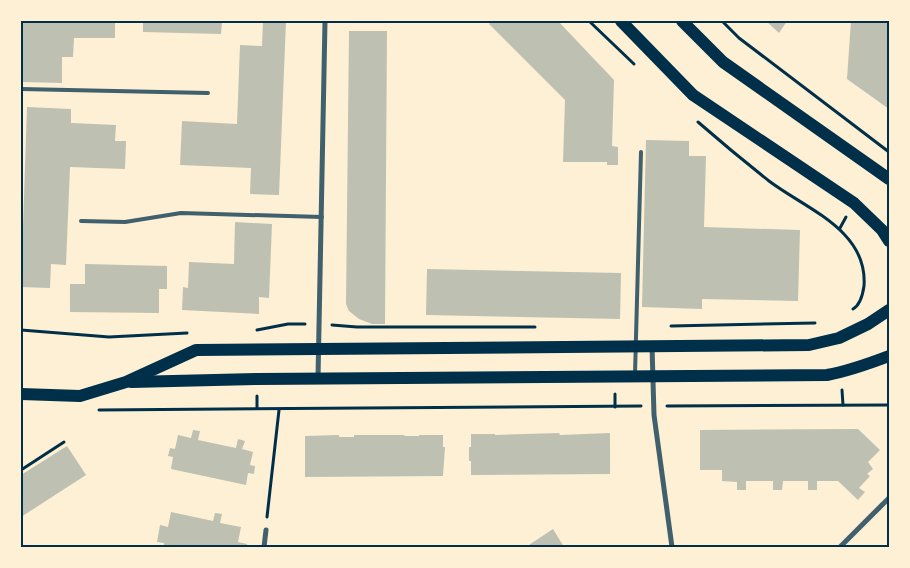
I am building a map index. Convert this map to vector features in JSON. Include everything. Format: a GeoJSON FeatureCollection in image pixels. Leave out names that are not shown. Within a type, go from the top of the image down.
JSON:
{"type":"FeatureCollection","features":[{"type":"Feature","properties":{"kind":"main road"},"geometry":{"type":"LineString","coordinates":[[622,21],[693,95],[854,203],[882,230],[889,241]]}},
{"type":"Feature","properties":{"kind":"main road"},"geometry":{"type":"LineString","coordinates":[[682,21],[722,62],[889,179]]}},
{"type":"Feature","properties":{"kind":"main road"},"geometry":{"type":"LineString","coordinates":[[21,394],[80,396],[126,382],[196,350],[810,345],[839,338],[868,324],[889,310]]}},
{"type":"Feature","properties":{"kind":"main road"},"geometry":{"type":"LineString","coordinates":[[126,382],[827,375],[866,365],[889,356]]}},
{"type":"Feature","properties":{"kind":"street"},"geometry":{"type":"LineString","coordinates":[[318,379],[325,21]]}},
{"type":"Feature","properties":{"kind":"street"},"geometry":{"type":"LineString","coordinates":[[652,346],[653,406],[672,547]]}},
{"type":"Feature","properties":{"kind":"street"},"geometry":{"type":"LineString","coordinates":[[840,547],[889,498]]}},
{"type":"Feature","properties":{"kind":"street"},"geometry":{"type":"LineString","coordinates":[[264,547],[266,530]]}},
{"type":"Feature","properties":{"kind":"lane"},"geometry":{"type":"LineString","coordinates":[[21,90],[208,93]]}},
{"type":"Feature","properties":{"kind":"lane"},"geometry":{"type":"LineString","coordinates":[[635,376],[640,152]]}},
{"type":"Feature","properties":{"kind":"lane"},"geometry":{"type":"LineString","coordinates":[[81,221],[125,222],[181,213],[322,216]]}},
{"type":"Feature","properties":{"kind":"path"},"geometry":{"type":"LineString","coordinates":[[590,21],[639,68]]}},
{"type":"Feature","properties":{"kind":"path"},"geometry":{"type":"LineString","coordinates":[[722,21],[740,38],[889,152]]}},
{"type":"Feature","properties":{"kind":"path"},"geometry":{"type":"LineString","coordinates":[[691,117],[770,182],[840,228],[856,249],[865,273],[863,292],[856,307],[849,311]]}},
{"type":"Feature","properties":{"kind":"path"},"geometry":{"type":"LineString","coordinates":[[636,326],[818,323]]}},
{"type":"Feature","properties":{"kind":"path"},"geometry":{"type":"LineString","coordinates":[[248,330],[288,324]]}},
{"type":"Feature","properties":{"kind":"path"},"geometry":{"type":"LineString","coordinates":[[341,325],[357,327],[540,327]]}},
{"type":"Feature","properties":{"kind":"path"},"geometry":{"type":"LineString","coordinates":[[21,330],[109,337],[188,333]]}},
{"type":"Feature","properties":{"kind":"path"},"geometry":{"type":"LineString","coordinates":[[257,330],[258,337]]}},
{"type":"Feature","properties":{"kind":"path"},"geometry":{"type":"LineString","coordinates":[[96,410],[889,405]]}},
{"type":"Feature","properties":{"kind":"path"},"geometry":{"type":"LineString","coordinates":[[266,530],[279,410]]}},
{"type":"Feature","properties":{"kind":"path"},"geometry":{"type":"LineString","coordinates":[[21,470],[64,442]]}},
{"type":"Feature","properties":{"kind":"building"},"geometry":{"type":"Polygon","coordinates":[[[21,21],[115,21],[115,38],[74,38],[73,57],[62,57],[62,83],[21,82],[21,21]]]}},
{"type":"Feature","properties":{"kind":"building"},"geometry":{"type":"Polygon","coordinates":[[[143,21],[222,21],[221,34],[143,32],[143,21]]]}},
{"type":"Feature","properties":{"kind":"building"},"geometry":{"type":"Polygon","coordinates":[[[263,21],[286,21],[279,195],[250,194],[251,168],[180,165],[182,121],[237,124],[240,45],[262,46],[263,21]]]}},
{"type":"Feature","properties":{"kind":"building"},"geometry":{"type":"Polygon","coordinates":[[[491,21],[558,21],[614,80],[612,146],[618,147],[618,165],[607,165],[607,162],[563,162],[565,100],[489,24],[491,21]]]}},
{"type":"Feature","properties":{"kind":"building"},"geometry":{"type":"Polygon","coordinates":[[[766,21],[787,21],[779,33],[766,21]]]}},
{"type":"Feature","properties":{"kind":"building"},"geometry":{"type":"Polygon","coordinates":[[[851,21],[889,21],[889,109],[847,79],[851,21]]]}},
{"type":"Feature","properties":{"kind":"building"},"geometry":{"type":"Polygon","coordinates":[[[349,31],[387,31],[385,324],[372,324],[359,319],[349,311],[346,304],[349,31]]]}},
{"type":"Feature","properties":{"kind":"building"},"geometry":{"type":"Polygon","coordinates":[[[27,107],[71,109],[71,123],[116,125],[115,141],[126,141],[125,169],[70,167],[66,265],[51,264],[50,288],[21,287],[27,107]]]}},
{"type":"Feature","properties":{"kind":"building"},"geometry":{"type":"Polygon","coordinates":[[[646,140],[689,141],[689,156],[706,156],[704,227],[800,230],[798,301],[702,299],[702,309],[642,307],[646,140]]]}},
{"type":"Feature","properties":{"kind":"building"},"geometry":{"type":"Polygon","coordinates":[[[235,222],[272,224],[269,298],[259,297],[259,314],[182,310],[183,287],[188,288],[189,262],[234,264],[235,222]]]}},
{"type":"Feature","properties":{"kind":"building"},"geometry":{"type":"Polygon","coordinates":[[[85,264],[167,266],[167,289],[159,289],[159,313],[70,312],[70,284],[85,284],[85,264]]]}},
{"type":"Feature","properties":{"kind":"building"},"geometry":{"type":"Polygon","coordinates":[[[427,269],[621,273],[620,319],[426,315],[427,269]]]}},
{"type":"Feature","properties":{"kind":"building"},"geometry":{"type":"Polygon","coordinates":[[[858,429],[880,450],[868,462],[873,469],[867,474],[870,476],[859,488],[865,492],[858,500],[838,481],[817,481],[817,490],[808,490],[808,481],[783,481],[782,490],[773,490],[773,481],[746,481],[746,490],[737,490],[737,482],[722,481],[722,470],[700,470],[700,430],[858,429]]]}},
{"type":"Feature","properties":{"kind":"building"},"geometry":{"type":"Polygon","coordinates":[[[193,430],[200,431],[198,440],[236,448],[238,439],[245,441],[242,449],[253,452],[250,465],[255,466],[254,474],[248,473],[246,485],[171,469],[173,457],[168,456],[170,448],[175,449],[178,435],[191,438],[193,430]]]}},
{"type":"Feature","properties":{"kind":"building"},"geometry":{"type":"Polygon","coordinates":[[[559,433],[560,435],[610,433],[610,474],[471,475],[469,447],[471,447],[471,434],[559,433]]]}},
{"type":"Feature","properties":{"kind":"building"},"geometry":{"type":"Polygon","coordinates":[[[339,435],[339,437],[354,437],[354,435],[443,435],[443,447],[445,447],[443,476],[305,477],[305,436],[339,435]]]}},
{"type":"Feature","properties":{"kind":"building"},"geometry":{"type":"Polygon","coordinates":[[[67,446],[86,475],[21,517],[21,475],[67,446]]]}},
{"type":"Feature","properties":{"kind":"building"},"geometry":{"type":"Polygon","coordinates":[[[171,512],[213,521],[215,513],[222,514],[220,523],[241,527],[238,542],[247,544],[246,547],[164,547],[164,543],[157,542],[160,525],[168,527],[171,512]]]}},
{"type":"Feature","properties":{"kind":"building"},"geometry":{"type":"Polygon","coordinates":[[[553,529],[564,547],[526,547],[553,529]]]}}]}
